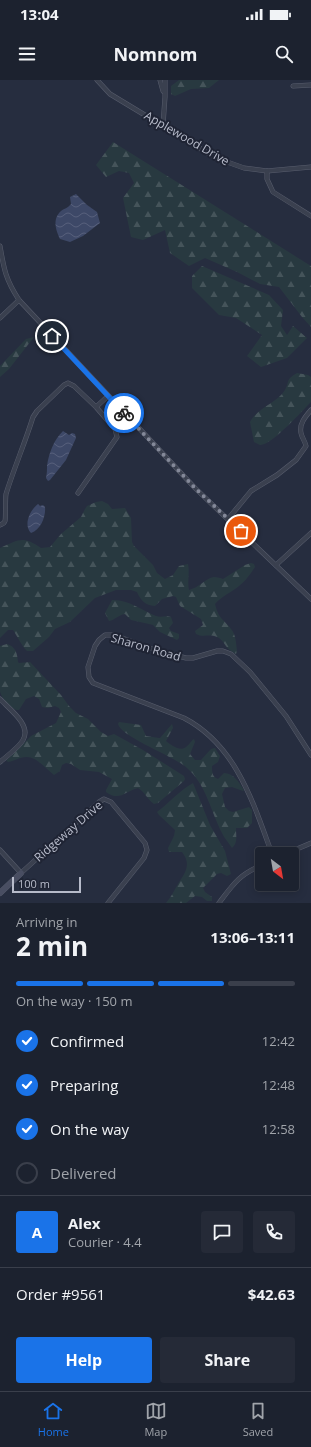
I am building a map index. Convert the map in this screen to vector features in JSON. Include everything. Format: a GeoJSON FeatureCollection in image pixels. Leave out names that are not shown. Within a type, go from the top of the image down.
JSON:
{"type":"FeatureCollection","features":[{"type":"Feature","properties":{"kind":"street","name":"Applewood Drive"},"geometry":{"type":"LineString","coordinates":[[97,80],[110,94],[216,158],[244,168],[267,171],[311,167]]}},
{"type":"Feature","properties":{"kind":"street"},"geometry":{"type":"LineString","coordinates":[[160,80],[165,97]]}},
{"type":"Feature","properties":{"kind":"street"},"geometry":{"type":"LineString","coordinates":[[162,125],[165,80]]}},
{"type":"Feature","properties":{"kind":"street"},"geometry":{"type":"LineString","coordinates":[[294,86],[311,86]]}},
{"type":"Feature","properties":{"kind":"street"},"geometry":{"type":"LineString","coordinates":[[267,171],[267,178],[273,192],[311,216]]}},
{"type":"Feature","properties":{"kind":"street"},"geometry":{"type":"LineString","coordinates":[[0,246],[6,278],[19,300],[195,488],[311,599]]}},
{"type":"Feature","properties":{"kind":"street"},"geometry":{"type":"LineString","coordinates":[[0,318],[19,300]]}},
{"type":"Feature","properties":{"kind":"street"},"geometry":{"type":"LineString","coordinates":[[0,525],[5,522],[4,510],[6,496],[33,417],[37,411],[64,385],[68,384],[74,386],[96,407],[115,429],[116,437],[78,493]]}},
{"type":"Feature","properties":{"kind":"street"},"geometry":{"type":"LineString","coordinates":[[96,407],[108,396]]}},
{"type":"Feature","properties":{"kind":"street"},"geometry":{"type":"LineString","coordinates":[[228,519],[250,491],[277,475],[296,460],[303,451],[306,446],[300,432],[301,426],[311,410]]}},
{"type":"Feature","properties":{"kind":"street"},"geometry":{"type":"LineString","coordinates":[[0,514],[4,510]]}},
{"type":"Feature","properties":{"kind":"street"},"geometry":{"type":"LineString","coordinates":[[276,565],[311,533]]}},
{"type":"Feature","properties":{"kind":"street","name":"Sharon Road"},"geometry":{"type":"LineString","coordinates":[[269,847],[244,783],[216,741],[195,724],[184,718],[93,683],[88,672],[95,646],[101,637],[114,635],[158,651],[186,658],[202,656],[217,651],[224,651],[231,654],[250,672],[286,716],[311,754]]}},
{"type":"Feature","properties":{"kind":"street"},"geometry":{"type":"LineString","coordinates":[[0,699],[24,724],[26,732],[23,741],[0,762]]}},
{"type":"Feature","properties":{"kind":"street","name":"Ridgeway Drive"},"geometry":{"type":"LineString","coordinates":[[20,873],[104,799],[111,802],[145,843],[147,850],[139,865],[108,903]]}},
{"type":"Feature","properties":{"kind":"street"},"geometry":{"type":"LineString","coordinates":[[299,848],[311,843]]}},
{"type":"Feature","properties":{"kind":"street"},"geometry":{"type":"LineString","coordinates":[[0,850],[20,873],[0,893]]}},
{"type":"Feature","properties":{"kind":"street"},"geometry":{"type":"LineString","coordinates":[[219,903],[233,884],[247,872],[255,868]]}},
{"type":"Feature","properties":{"kind":"green space"},"geometry":{"type":"Polygon","coordinates":[[[179,80],[219,80],[209,88],[191,89],[175,96],[171,94],[171,86],[179,80]]]}},
{"type":"Feature","properties":{"kind":"green space"},"geometry":{"type":"Polygon","coordinates":[[[113,142],[311,266],[311,327],[279,287],[260,284],[205,258],[189,266],[170,253],[165,230],[143,240],[131,237],[123,198],[134,183],[129,173],[119,171],[106,177],[96,165],[113,142]]]}},
{"type":"Feature","properties":{"kind":"green space"},"geometry":{"type":"Polygon","coordinates":[[[202,266],[269,295],[283,310],[281,326],[287,335],[293,326],[307,338],[287,358],[261,367],[247,356],[262,335],[236,318],[219,315],[192,288],[192,276],[202,266]]]}},
{"type":"Feature","properties":{"kind":"green space"},"geometry":{"type":"Polygon","coordinates":[[[34,337],[9,369],[0,377],[0,366],[26,339],[34,337]]]}},
{"type":"Feature","properties":{"kind":"green space"},"geometry":{"type":"Polygon","coordinates":[[[297,373],[311,377],[311,402],[287,427],[271,440],[260,445],[254,442],[250,422],[253,417],[281,395],[285,390],[289,379],[297,373]]]}},
{"type":"Feature","properties":{"kind":"green space"},"geometry":{"type":"Polygon","coordinates":[[[102,501],[108,504],[112,509],[125,508],[131,518],[132,542],[134,546],[153,565],[157,573],[165,579],[173,575],[179,566],[188,564],[189,590],[212,577],[223,579],[245,565],[251,563],[254,564],[255,567],[244,582],[222,597],[215,604],[220,616],[233,631],[236,639],[236,654],[219,638],[196,634],[195,631],[203,625],[201,619],[180,606],[176,597],[173,596],[162,599],[155,606],[144,602],[137,592],[131,590],[116,590],[95,598],[70,622],[55,629],[49,637],[33,651],[27,651],[13,630],[8,630],[0,638],[0,548],[20,540],[29,541],[41,548],[50,547],[61,534],[81,517],[87,506],[102,501]]]}},
{"type":"Feature","properties":{"kind":"green space"},"geometry":{"type":"Polygon","coordinates":[[[112,600],[129,603],[156,616],[171,617],[173,623],[169,628],[171,631],[179,634],[179,638],[177,640],[160,632],[153,625],[131,620],[125,614],[109,621],[105,613],[112,600]]]}},
{"type":"Feature","properties":{"kind":"green space"},"geometry":{"type":"Polygon","coordinates":[[[7,644],[14,649],[19,663],[30,662],[76,713],[88,719],[101,732],[108,736],[114,734],[143,750],[184,776],[184,781],[158,803],[154,804],[138,788],[119,796],[111,795],[106,792],[106,790],[112,779],[99,772],[80,770],[71,764],[66,763],[62,765],[60,771],[54,775],[30,757],[8,762],[6,760],[31,736],[56,723],[61,712],[59,708],[55,706],[48,708],[42,707],[39,699],[34,696],[26,699],[19,710],[16,710],[10,706],[5,700],[0,691],[0,646],[7,644]]]}},
{"type":"Feature","properties":{"kind":"green space"},"geometry":{"type":"Polygon","coordinates":[[[119,722],[141,725],[146,736],[159,738],[172,724],[173,728],[166,741],[181,749],[186,747],[194,739],[195,742],[190,754],[195,760],[201,760],[211,749],[215,748],[220,756],[218,762],[212,766],[213,776],[218,779],[224,773],[227,773],[238,781],[244,790],[243,791],[232,787],[225,788],[222,794],[225,807],[229,811],[233,812],[249,807],[252,810],[252,823],[247,828],[236,828],[236,842],[232,848],[223,835],[204,790],[194,775],[180,763],[128,735],[121,729],[118,724],[119,722]]]}},
{"type":"Feature","properties":{"kind":"green space"},"geometry":{"type":"Polygon","coordinates":[[[193,783],[210,825],[225,851],[231,874],[227,876],[221,873],[217,874],[203,888],[205,892],[212,897],[212,901],[207,901],[202,897],[195,896],[186,903],[166,903],[183,876],[187,861],[182,852],[169,852],[168,848],[174,836],[175,830],[157,812],[193,783]]]}},
{"type":"Feature","properties":{"kind":"water"},"geometry":{"type":"Polygon","coordinates":[[[76,194],[97,212],[100,223],[83,236],[70,242],[60,239],[56,228],[56,217],[61,211],[71,204],[70,197],[76,194]]]}},
{"type":"Feature","properties":{"kind":"water"},"geometry":{"type":"Polygon","coordinates":[[[63,431],[69,435],[72,433],[75,434],[76,438],[66,460],[48,481],[46,478],[49,456],[52,447],[63,431]]]}},
{"type":"Feature","properties":{"kind":"water"},"geometry":{"type":"Polygon","coordinates":[[[38,504],[45,507],[45,514],[38,529],[31,533],[28,526],[28,518],[32,510],[38,504]]]}},
{"type":"Feature","properties":{"kind":"way so far"},"geometry":{"type":"LineString","coordinates":[[124,413],[195,488],[241,531]]}},
{"type":"Feature","properties":{"kind":"route"},"geometry":{"type":"LineString","coordinates":[[52,336],[124,413]]}}]}
